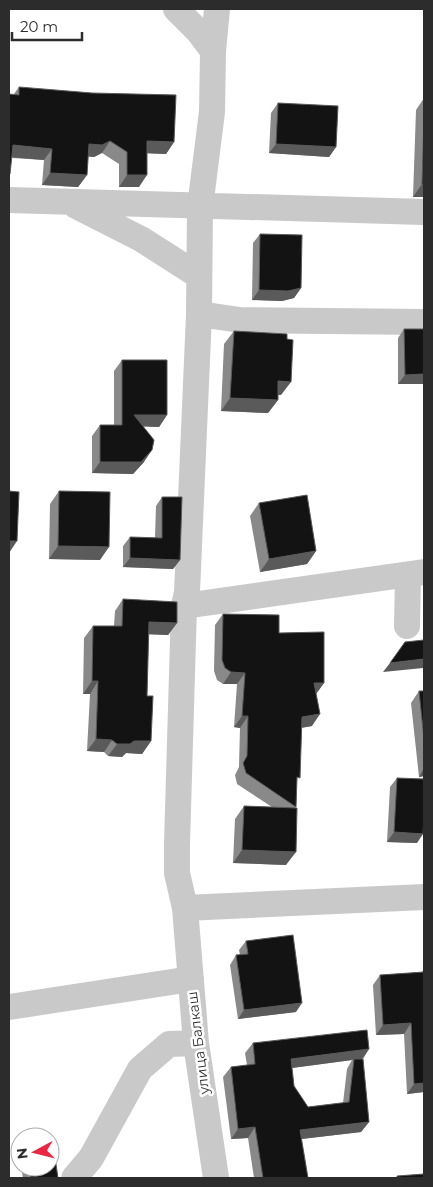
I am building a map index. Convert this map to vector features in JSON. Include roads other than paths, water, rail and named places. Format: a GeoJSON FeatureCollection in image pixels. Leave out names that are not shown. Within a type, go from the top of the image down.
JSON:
{"type":"FeatureCollection","features":[{"type":"Feature","properties":{"kind":"street"},"geometry":{"type":"LineString","coordinates":[[176,9],[198,31],[213,51]]}},
{"type":"Feature","properties":{"kind":"street","name":"улица Балкаш"},"geometry":{"type":"LineString","coordinates":[[216,1178],[196,1043],[185,908],[177,872],[177,844],[184,606],[187,592],[199,314],[200,207],[212,112],[213,51],[217,9]]}},
{"type":"Feature","properties":{"kind":"street"},"geometry":{"type":"LineString","coordinates":[[9,200],[424,212]]}},
{"type":"Feature","properties":{"kind":"street"},"geometry":{"type":"LineString","coordinates":[[69,202],[141,239],[199,276]]}},
{"type":"Feature","properties":{"kind":"street"},"geometry":{"type":"LineString","coordinates":[[199,314],[240,320],[424,322]]}},
{"type":"Feature","properties":{"kind":"street"},"geometry":{"type":"LineString","coordinates":[[184,606],[416,573],[407,626]]}},
{"type":"Feature","properties":{"kind":"street"},"geometry":{"type":"LineString","coordinates":[[185,908],[424,897]]}},
{"type":"Feature","properties":{"kind":"street"},"geometry":{"type":"LineString","coordinates":[[9,1007],[191,979]]}},
{"type":"Feature","properties":{"kind":"street"},"geometry":{"type":"LineString","coordinates":[[74,1178],[91,1158],[140,1069],[169,1044],[196,1043]]}}]}
